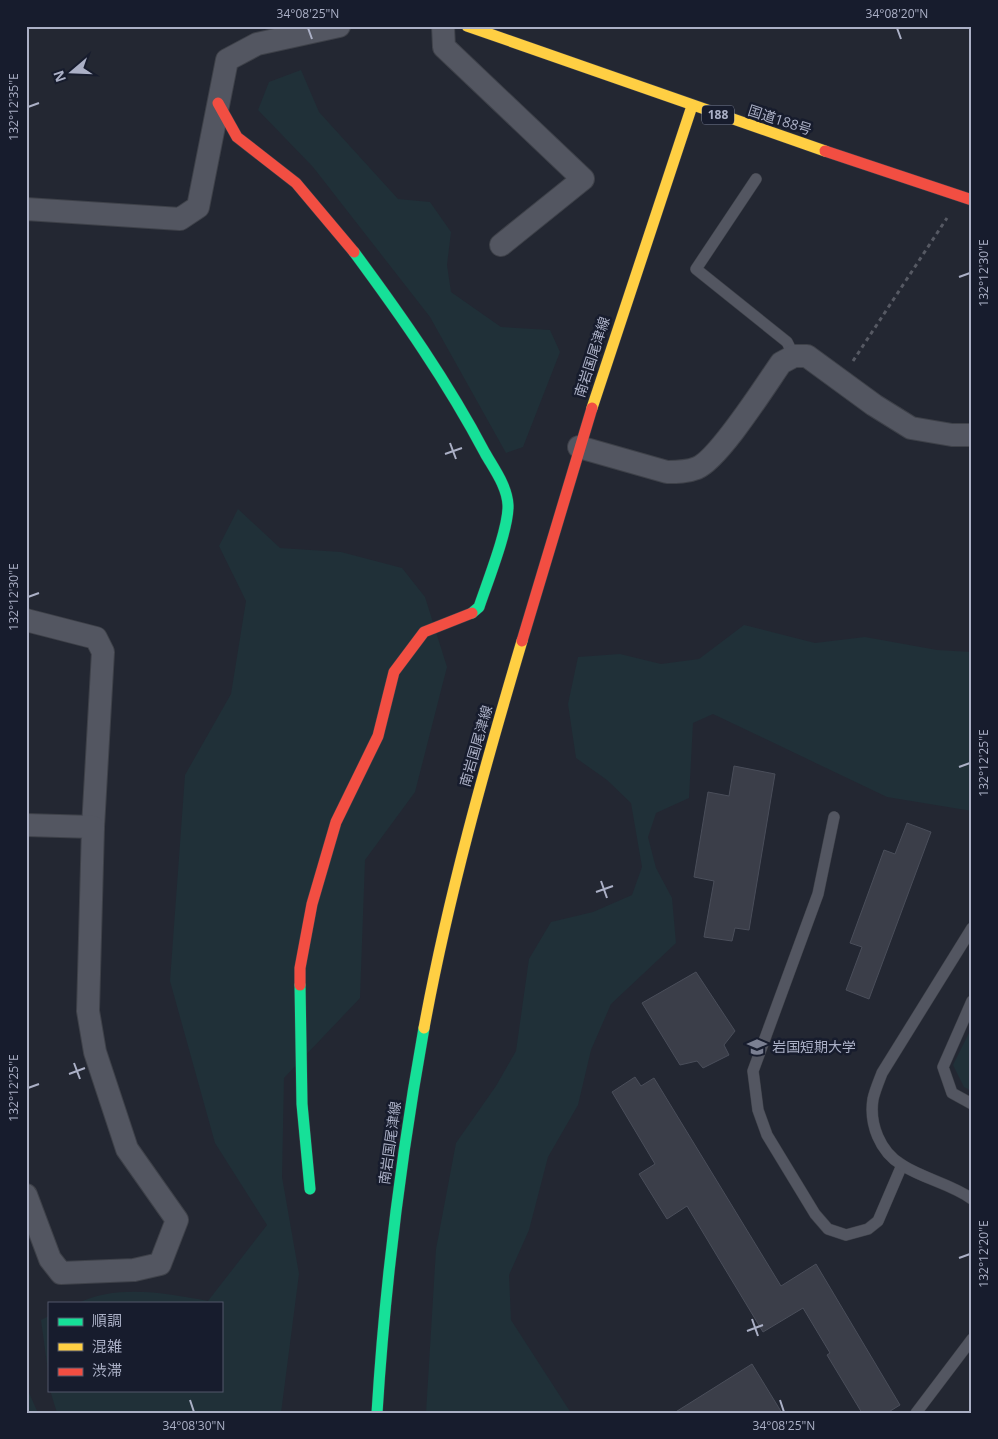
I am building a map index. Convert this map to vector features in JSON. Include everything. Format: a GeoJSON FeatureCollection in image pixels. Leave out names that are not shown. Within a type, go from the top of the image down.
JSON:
{"type":"FeatureCollection","features":[{"type":"Feature","properties":{"kind":"main road","name":"国道188号"},"geometry":{"type":"LineString","coordinates":[[466,26],[692,106],[966,198]]}},
{"type":"Feature","properties":{"kind":"main road"},"geometry":{"type":"LineString","coordinates":[[218,103],[237,137],[296,183],[354,251],[411,330],[460,405],[505,490],[508,506],[499,547],[479,607],[468,616],[424,632],[394,672],[378,736],[333,831],[312,904],[300,968],[302,1104],[310,1189]]}},
{"type":"Feature","properties":{"kind":"main road","name":"南岩国尾津線"},"geometry":{"type":"LineString","coordinates":[[377,1413],[383,1317],[404,1145],[437,957],[485,767],[579,447],[692,106]]}},
{"type":"Feature","properties":{"kind":"street"},"geometry":{"type":"LineString","coordinates":[[31,205],[180,219],[198,207],[227,60],[257,44],[339,26]]}},
{"type":"Feature","properties":{"kind":"street"},"geometry":{"type":"LineString","coordinates":[[443,26],[444,47],[583,179],[501,245]]}},
{"type":"Feature","properties":{"kind":"street"},"geometry":{"type":"LineString","coordinates":[[579,447],[667,472],[679,472],[698,468],[716,453],[781,363],[794,356],[807,356],[911,428],[952,436],[972,435]]}},
{"type":"Feature","properties":{"kind":"street"},"geometry":{"type":"LineString","coordinates":[[26,620],[96,638],[103,652],[93,827],[88,1011],[95,1052],[127,1149],[177,1220],[160,1264],[134,1270],[61,1273],[50,1259],[26,1195]]}},
{"type":"Feature","properties":{"kind":"street"},"geometry":{"type":"LineString","coordinates":[[26,825],[93,827]]}},
{"type":"Feature","properties":{"kind":"lane"},"geometry":{"type":"LineString","coordinates":[[756,179],[696,269],[787,342],[794,356]]}},
{"type":"Feature","properties":{"kind":"lane"},"geometry":{"type":"LineString","coordinates":[[834,817],[818,894],[752,1071],[758,1110],[767,1135],[816,1214],[828,1228],[846,1234],[868,1229],[878,1221],[902,1165]]}},
{"type":"Feature","properties":{"kind":"lane"},"geometry":{"type":"LineString","coordinates":[[972,928],[954,960],[882,1073],[873,1098],[873,1118],[876,1133],[886,1152],[902,1165],[972,1199]]}},
{"type":"Feature","properties":{"kind":"lane"},"geometry":{"type":"LineString","coordinates":[[972,1001],[943,1067],[952,1093],[972,1104]]}},
{"type":"Feature","properties":{"kind":"lane"},"geometry":{"type":"LineString","coordinates":[[916,1413],[972,1339]]}},
{"type":"Feature","properties":{"kind":"path"},"geometry":{"type":"LineString","coordinates":[[841,381],[966,198]]}},
{"type":"Feature","properties":{"kind":"shaded area"},"geometry":{"type":"Polygon","coordinates":[[[301,70],[319,112],[398,199],[430,202],[451,232],[447,265],[451,292],[501,327],[550,330],[560,352],[523,447],[506,453],[430,317],[313,167],[258,110],[269,82],[301,70]]]}},
{"type":"Feature","properties":{"kind":"shaded area"},"geometry":{"type":"Polygon","coordinates":[[[238,509],[280,548],[341,552],[402,568],[425,597],[447,667],[415,792],[365,860],[360,998],[284,1078],[282,1177],[299,1274],[281,1413],[57,1413],[51,1392],[222,1392],[222,1302],[80,1302],[93,1297],[126,1292],[159,1293],[208,1301],[267,1225],[215,1143],[170,981],[185,775],[231,694],[246,601],[219,546],[238,509]]]}},
{"type":"Feature","properties":{"kind":"shaded area"},"geometry":{"type":"Polygon","coordinates":[[[744,625],[815,643],[865,637],[937,650],[972,652],[972,811],[887,797],[713,714],[693,723],[689,798],[656,813],[648,837],[656,868],[672,898],[676,943],[611,1004],[591,1050],[578,1105],[548,1157],[529,1230],[509,1275],[511,1320],[571,1413],[426,1413],[436,1249],[456,1143],[496,1086],[516,1051],[529,959],[551,922],[593,912],[632,895],[642,867],[631,803],[607,780],[576,758],[568,704],[578,657],[620,654],[661,664],[699,659],[744,625]]]}},
{"type":"Feature","properties":{"kind":"shaded area"},"geometry":{"type":"Polygon","coordinates":[[[972,1027],[972,1091],[964,1087],[953,1065],[972,1027]]]}},
{"type":"Feature","properties":{"kind":"shaded area"},"geometry":{"type":"Polygon","coordinates":[[[48,1316],[48,1371],[41,1320],[48,1316]]]}},
{"type":"Feature","properties":{"kind":"shaded area"},"geometry":{"type":"Polygon","coordinates":[[[26,1386],[38,1413],[26,1413],[26,1386]]]}},
{"type":"Feature","properties":{"kind":"building"},"geometry":{"type":"Polygon","coordinates":[[[734,766],[775,774],[749,930],[735,928],[732,941],[704,937],[714,881],[694,877],[708,792],[729,796],[734,766]]]}},
{"type":"Feature","properties":{"kind":"building"},"geometry":{"type":"Polygon","coordinates":[[[907,823],[931,832],[869,999],[846,990],[862,947],[850,943],[884,850],[895,854],[907,823]]]}},
{"type":"Feature","properties":{"kind":"building"},"geometry":{"type":"Polygon","coordinates":[[[696,972],[735,1031],[724,1045],[729,1055],[703,1068],[697,1061],[680,1065],[642,1003],[696,972]]]}},
{"type":"Feature","properties":{"kind":"building"},"geometry":{"type":"Polygon","coordinates":[[[635,1077],[641,1086],[654,1078],[781,1286],[816,1264],[900,1405],[887,1413],[862,1413],[827,1355],[830,1353],[803,1308],[763,1332],[687,1206],[667,1219],[639,1174],[655,1164],[612,1092],[635,1077]]]}},
{"type":"Feature","properties":{"kind":"building"},"geometry":{"type":"Polygon","coordinates":[[[752,1364],[782,1413],[674,1413],[752,1364]]]}},
{"type":"Feature","properties":{"kind":"traffic: fast"},"geometry":{"type":"LineString","coordinates":[[354,252],[407,325],[440,375],[503,484],[508,505],[505,527],[479,607],[472,613]]}},
{"type":"Feature","properties":{"kind":"traffic: fast"},"geometry":{"type":"LineString","coordinates":[[300,985],[302,1104],[310,1189]]}},
{"type":"Feature","properties":{"kind":"traffic: fast"},"geometry":{"type":"LineString","coordinates":[[377,1413],[384,1316],[395,1220],[424,1028]]}},
{"type":"Feature","properties":{"kind":"traffic: slow"},"geometry":{"type":"LineString","coordinates":[[467,26],[825,151]]}},
{"type":"Feature","properties":{"kind":"traffic: slow"},"geometry":{"type":"LineString","coordinates":[[592,408],[692,106]]}},
{"type":"Feature","properties":{"kind":"traffic: slow"},"geometry":{"type":"LineString","coordinates":[[424,1028],[444,930],[468,833],[522,641]]}},
{"type":"Feature","properties":{"kind":"traffic: jam"},"geometry":{"type":"LineString","coordinates":[[218,103],[237,137],[296,183],[354,252]]}},
{"type":"Feature","properties":{"kind":"traffic: jam"},"geometry":{"type":"LineString","coordinates":[[825,151],[972,200]]}},
{"type":"Feature","properties":{"kind":"traffic: jam"},"geometry":{"type":"LineString","coordinates":[[522,641],[592,408]]}},
{"type":"Feature","properties":{"kind":"traffic: jam"},"geometry":{"type":"LineString","coordinates":[[300,985],[300,968],[312,904],[336,822],[378,736],[394,672],[424,632],[472,613]]}},
{"type":"Feature","properties":{"kind":"place","name":"岩国短期大学"},"geometry":{"type":"Point","coordinates":[757,1047]}}]}
